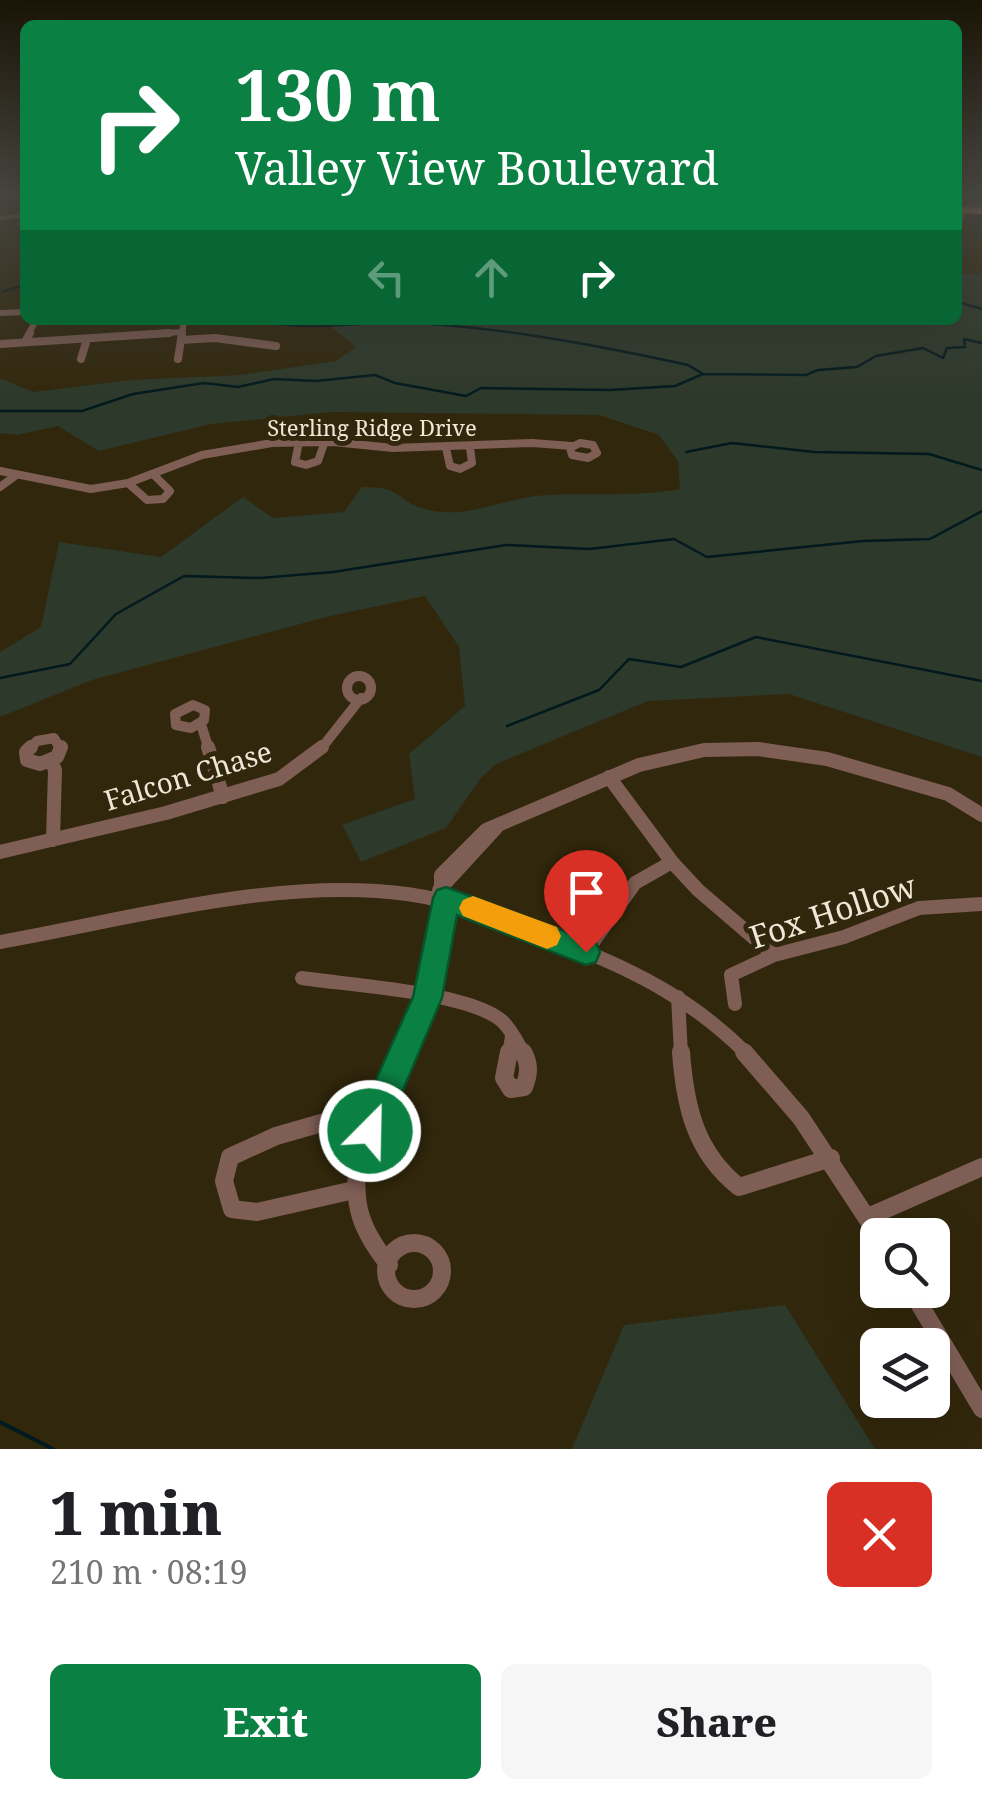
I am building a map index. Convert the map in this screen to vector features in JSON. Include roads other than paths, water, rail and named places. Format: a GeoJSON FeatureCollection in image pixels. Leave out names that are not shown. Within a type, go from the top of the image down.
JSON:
{"type":"FeatureCollection","features":[{"type":"Feature","properties":{"kind":"street"},"geometry":{"type":"LineString","coordinates":[[26,342],[34,325]]}},
{"type":"Feature","properties":{"kind":"street"},"geometry":{"type":"LineString","coordinates":[[178,359],[183,325]]}},
{"type":"Feature","properties":{"kind":"street"},"geometry":{"type":"LineString","coordinates":[[0,344],[182,336],[276,346]]}},
{"type":"Feature","properties":{"kind":"street"},"geometry":{"type":"LineString","coordinates":[[82,359],[86,339]]}},
{"type":"Feature","properties":{"kind":"street"},"geometry":{"type":"LineString","coordinates":[[298,442],[295,462],[306,466],[317,463],[325,442]]}},
{"type":"Feature","properties":{"kind":"street","name":"Sterling Ridge Drive"},"geometry":{"type":"LineString","coordinates":[[0,471],[72,488],[128,483],[227,450],[298,442],[446,448],[572,446]]}},
{"type":"Feature","properties":{"kind":"street"},"geometry":{"type":"LineString","coordinates":[[446,448],[450,466],[460,469],[472,463],[470,447]]}},
{"type":"Feature","properties":{"kind":"street"},"geometry":{"type":"LineString","coordinates":[[128,483],[147,500],[163,499],[170,491],[153,474]]}},
{"type":"Feature","properties":{"kind":"street"},"geometry":{"type":"LineString","coordinates":[[0,487],[15,476]]}},
{"type":"Feature","properties":{"kind":"street","name":"Falcon Chase"},"geometry":{"type":"LineString","coordinates":[[0,852],[223,797],[297,769],[320,750],[361,698]]}},
{"type":"Feature","properties":{"kind":"street"},"geometry":{"type":"LineString","coordinates":[[201,724],[223,797]]}},
{"type":"Feature","properties":{"kind":"street"},"geometry":{"type":"LineString","coordinates":[[389,1265],[360,1228],[354,1190],[358,1163],[427,998],[440,894],[496,828],[638,765],[704,750],[758,750],[827,759],[948,794],[982,815]]}},
{"type":"Feature","properties":{"kind":"street"},"geometry":{"type":"LineString","coordinates":[[51,760],[55,770],[53,840]]}},
{"type":"Feature","properties":{"kind":"street"},"geometry":{"type":"LineString","coordinates":[[610,777],[672,862],[698,890],[774,955]]}},
{"type":"Feature","properties":{"kind":"street"},"geometry":{"type":"LineString","coordinates":[[586,952],[635,883],[672,862]]}},
{"type":"Feature","properties":{"kind":"street"},"geometry":{"type":"LineString","coordinates":[[0,942],[281,896],[361,891],[440,894],[632,971],[705,1015],[760,1069],[831,1158],[868,1217],[982,1167]]}},
{"type":"Feature","properties":{"kind":"street","name":"Fox Hollow"},"geometry":{"type":"LineString","coordinates":[[735,1004],[732,975],[774,955],[844,938],[919,908],[982,904]]}},
{"type":"Feature","properties":{"kind":"street"},"geometry":{"type":"LineString","coordinates":[[302,978],[478,1010],[504,1021],[512,1038]]}},
{"type":"Feature","properties":{"kind":"street"},"geometry":{"type":"LineString","coordinates":[[678,997],[684,1092],[697,1136],[719,1176],[738,1188],[831,1158]]}},
{"type":"Feature","properties":{"kind":"street"},"geometry":{"type":"LineString","coordinates":[[354,1190],[258,1212],[232,1208],[224,1181],[230,1157],[276,1136],[325,1122],[370,1131]]}},
{"type":"Feature","properties":{"kind":"street"},"geometry":{"type":"LineString","coordinates":[[922,1308],[982,1409]]}},
{"type":"Feature","properties":{"kind":"waterway"},"geometry":{"type":"LineString","coordinates":[[4,291],[20,286]]}},
{"type":"Feature","properties":{"kind":"waterway"},"geometry":{"type":"LineString","coordinates":[[962,303],[982,309]]}},
{"type":"Feature","properties":{"kind":"waterway"},"geometry":{"type":"LineString","coordinates":[[296,325],[332,325]]}},
{"type":"Feature","properties":{"kind":"waterway"},"geometry":{"type":"LineString","coordinates":[[440,325],[553,339],[688,365],[703,374]]}},
{"type":"Feature","properties":{"kind":"waterway"},"geometry":{"type":"LineString","coordinates":[[703,374],[806,375],[818,370],[857,367],[876,356],[923,348],[943,358],[947,348],[965,347],[964,339],[982,343]]}},
{"type":"Feature","properties":{"kind":"waterway"},"geometry":{"type":"LineString","coordinates":[[0,411],[82,411],[133,394],[204,383],[238,387],[274,379],[316,381],[375,375],[395,383],[466,396],[481,388],[610,390],[675,386],[703,374]]}},
{"type":"Feature","properties":{"kind":"waterway"},"geometry":{"type":"LineString","coordinates":[[686,452],[732,443],[814,452],[929,454],[982,470]]}},
{"type":"Feature","properties":{"kind":"waterway"},"geometry":{"type":"LineString","coordinates":[[0,678],[70,664],[116,614],[184,576],[260,578],[333,572],[506,545],[590,549],[674,539],[707,557],[863,541],[930,539],[982,511]]}},
{"type":"Feature","properties":{"kind":"waterway"},"geometry":{"type":"LineString","coordinates":[[507,726],[599,690],[629,659],[681,667],[756,637],[982,681]]}},
{"type":"Feature","properties":{"kind":"waterway"},"geometry":{"type":"LineString","coordinates":[[0,1422],[53,1449]]}}]}
